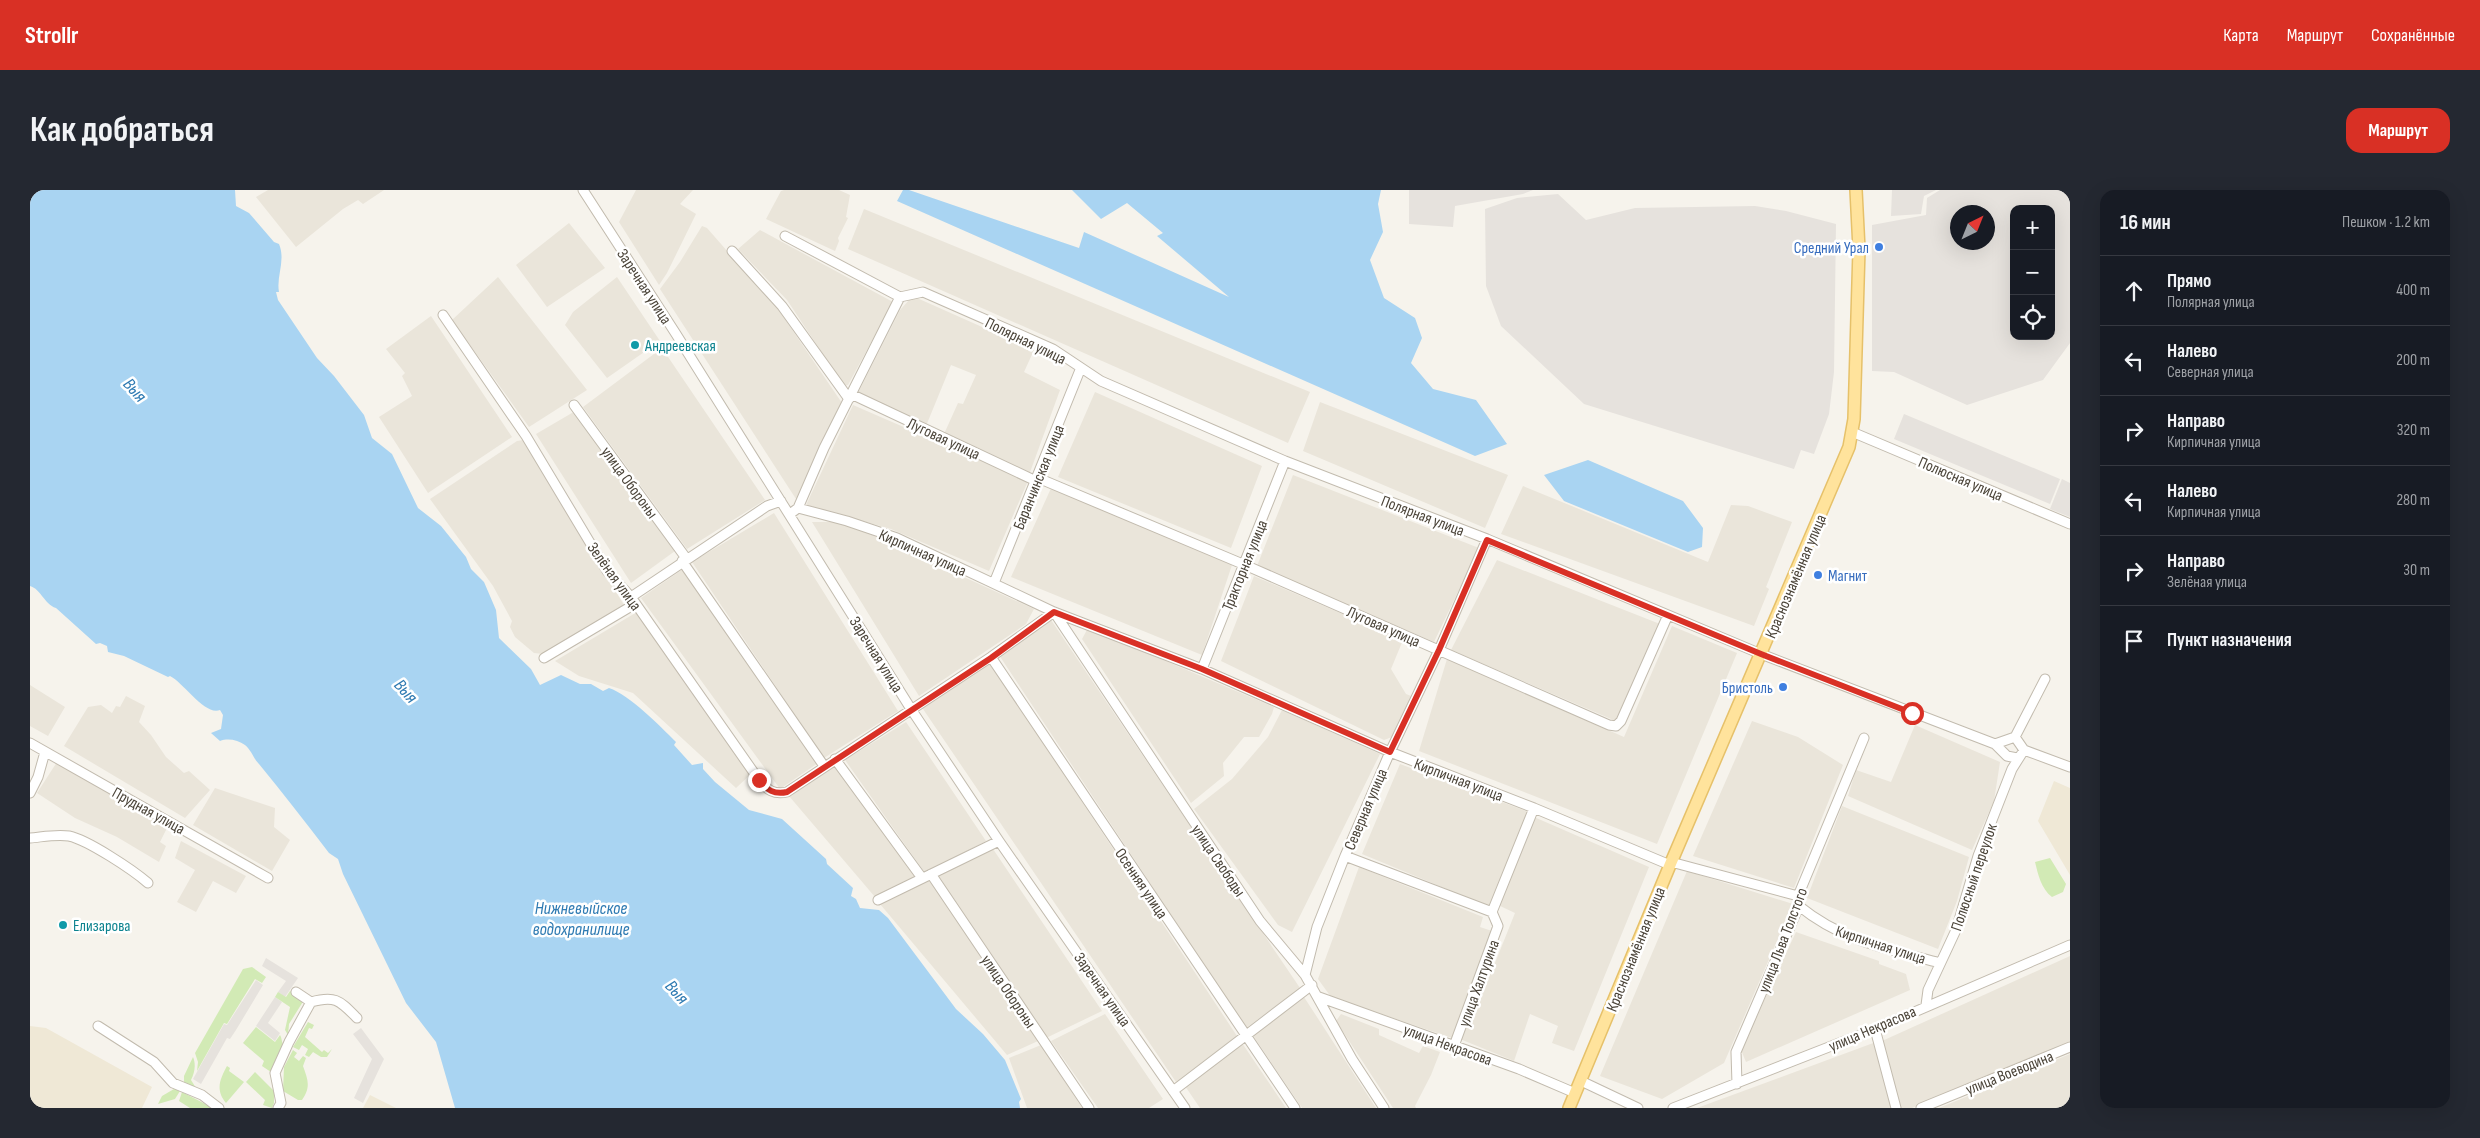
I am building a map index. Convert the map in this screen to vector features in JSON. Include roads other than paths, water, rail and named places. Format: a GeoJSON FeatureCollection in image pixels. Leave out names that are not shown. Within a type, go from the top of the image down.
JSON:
{"type":"FeatureCollection","features":[{"type":"Feature","properties":{"kind":"main road","name":"Краснознамённая улица"},"geometry":{"type":"LineString","coordinates":[[1569,1108],[1670,864],[1844,462],[1852,432],[1860,249],[1856,190]]}},
{"type":"Feature","properties":{"kind":"street","name":"Заречная улица"},"geometry":{"type":"LineString","coordinates":[[583,190],[790,514],[911,708],[999,841],[1185,1108]]}},
{"type":"Feature","properties":{"kind":"street"},"geometry":{"type":"LineString","coordinates":[[785,236],[900,297],[798,508],[790,514]]}},
{"type":"Feature","properties":{"kind":"street","name":"Луговая улица"},"geometry":{"type":"LineString","coordinates":[[732,251],[782,306],[850,397],[1037,480],[1245,565],[1609,725],[1616,726],[1621,721],[1668,615]]}},
{"type":"Feature","properties":{"kind":"street","name":"Полярная улица"},"geometry":{"type":"LineString","coordinates":[[900,297],[914,292],[923,292],[1053,349],[1080,370],[1100,382],[1285,461],[1487,540],[1761,654],[1995,744],[2007,756],[2017,758]]}},
{"type":"Feature","properties":{"kind":"street","name":"Зелёная улица"},"geometry":{"type":"LineString","coordinates":[[443,315],[526,436],[608,571],[633,600],[759,780],[773,792],[779,794],[787,792],[824,766]]}},
{"type":"Feature","properties":{"kind":"street","name":"Баранчинская улица"},"geometry":{"type":"LineString","coordinates":[[994,583],[1080,370]]}},
{"type":"Feature","properties":{"kind":"street","name":"улица Обороны"},"geometry":{"type":"LineString","coordinates":[[574,405],[684,560],[824,766]]}},
{"type":"Feature","properties":{"kind":"street","name":"Полюсная улица"},"geometry":{"type":"LineString","coordinates":[[1852,432],[2070,524]]}},
{"type":"Feature","properties":{"kind":"street","name":"Тракторная улица"},"geometry":{"type":"LineString","coordinates":[[1202,669],[1285,461]]}},
{"type":"Feature","properties":{"kind":"street"},"geometry":{"type":"LineString","coordinates":[[544,658],[633,600],[684,560],[767,506],[781,501]]}},
{"type":"Feature","properties":{"kind":"street","name":"Кирпичная улица"},"geometry":{"type":"LineString","coordinates":[[798,508],[847,521],[897,538],[1054,612],[1202,669],[1390,752],[1670,864],[1798,901],[1825,926],[1844,935],[1940,963]]}},
{"type":"Feature","properties":{"kind":"street","name":"Северная улица"},"geometry":{"type":"LineString","coordinates":[[1305,975],[1316,927],[1345,856],[1390,752],[1439,650],[1487,540]]}},
{"type":"Feature","properties":{"kind":"street"},"geometry":{"type":"LineString","coordinates":[[824,766],[991,658],[1054,612]]}},
{"type":"Feature","properties":{"kind":"street","name":"улица Свободы"},"geometry":{"type":"LineString","coordinates":[[1054,612],[1260,921],[1312,985],[1352,1059],[1384,1108]]}},
{"type":"Feature","properties":{"kind":"street","name":"Осенняя улица"},"geometry":{"type":"LineString","coordinates":[[991,658],[1295,1108]]}},
{"type":"Feature","properties":{"kind":"street"},"geometry":{"type":"LineString","coordinates":[[1995,744],[2015,737],[2045,679]]}},
{"type":"Feature","properties":{"kind":"street"},"geometry":{"type":"LineString","coordinates":[[2015,737],[2024,750],[2070,767]]}},
{"type":"Feature","properties":{"kind":"street","name":"улица Льва Толстого"},"geometry":{"type":"LineString","coordinates":[[1737,1084],[1736,1052],[1864,738]]}},
{"type":"Feature","properties":{"kind":"street","name":"Прудная улица"},"geometry":{"type":"LineString","coordinates":[[30,743],[268,878]]}},
{"type":"Feature","properties":{"kind":"street","name":"Полюсный переулок"},"geometry":{"type":"LineString","coordinates":[[1926,1005],[1928,990],[1956,930],[1978,856],[2017,758],[2024,750]]}},
{"type":"Feature","properties":{"kind":"street"},"geometry":{"type":"LineString","coordinates":[[30,793],[38,777],[45,752]]}},
{"type":"Feature","properties":{"kind":"street"},"geometry":{"type":"LineString","coordinates":[[835,759],[922,878]]}},
{"type":"Feature","properties":{"kind":"street","name":"улица Халтурина"},"geometry":{"type":"LineString","coordinates":[[1454,1046],[1498,926],[1492,912],[1534,808]]}},
{"type":"Feature","properties":{"kind":"street"},"geometry":{"type":"LineString","coordinates":[[30,838],[58,835],[72,837],[135,872],[148,883]]}},
{"type":"Feature","properties":{"kind":"street"},"geometry":{"type":"LineString","coordinates":[[878,900],[999,841]]}},
{"type":"Feature","properties":{"kind":"street"},"geometry":{"type":"LineString","coordinates":[[1345,856],[1492,912]]}},
{"type":"Feature","properties":{"kind":"street","name":"улица Обороны"},"geometry":{"type":"LineString","coordinates":[[931,874],[1088,1108]]}},
{"type":"Feature","properties":{"kind":"street","name":"улица Некрасова"},"geometry":{"type":"LineString","coordinates":[[1673,1108],[1875,1029],[1926,1005],[2070,945]]}},
{"type":"Feature","properties":{"kind":"street"},"geometry":{"type":"LineString","coordinates":[[1173,1091],[1312,985]]}},
{"type":"Feature","properties":{"kind":"street"},"geometry":{"type":"LineString","coordinates":[[296,992],[311,1002]]}},
{"type":"Feature","properties":{"kind":"street","name":"улица Некрасова"},"geometry":{"type":"LineString","coordinates":[[1319,997],[1520,1069],[1575,1093]]}},
{"type":"Feature","properties":{"kind":"street"},"geometry":{"type":"LineString","coordinates":[[278,1108],[281,1103],[275,1073],[289,1042],[311,1002],[324,998],[338,1000],[358,1018]]}},
{"type":"Feature","properties":{"kind":"street"},"geometry":{"type":"LineString","coordinates":[[98,1026],[154,1062],[173,1082],[202,1096],[219,1108]]}},
{"type":"Feature","properties":{"kind":"street"},"geometry":{"type":"LineString","coordinates":[[1875,1029],[1896,1108]]}},
{"type":"Feature","properties":{"kind":"street","name":"улица Воеводина"},"geometry":{"type":"LineString","coordinates":[[1921,1108],[2070,1047]]}},
{"type":"Feature","properties":{"kind":"street"},"geometry":{"type":"LineString","coordinates":[[1581,1081],[1638,1108]]}},
{"type":"Feature","properties":{"kind":"water","name":"Нижневыйское водохранилище"},"geometry":{"type":"Polygon","coordinates":[[[30,190],[235,190],[236,206],[249,213],[274,242],[279,244],[282,256],[279,292],[276,292],[278,300],[317,358],[334,376],[364,415],[372,438],[392,454],[418,508],[441,526],[466,557],[471,569],[484,582],[496,610],[499,638],[531,669],[540,685],[561,675],[580,684],[591,684],[603,691],[609,688],[626,697],[676,742],[674,745],[692,765],[703,763],[703,769],[715,782],[749,810],[782,819],[826,859],[827,864],[853,888],[851,896],[856,899],[860,908],[879,910],[888,918],[956,1009],[983,1034],[1005,1060],[1021,1099],[1019,1102],[1020,1108],[455,1108],[436,1042],[406,1003],[343,874],[338,859],[329,853],[247,747],[236,741],[220,741],[211,733],[221,729],[223,715],[220,710],[214,711],[201,704],[170,676],[168,677],[124,656],[108,652],[107,646],[100,643],[96,644],[48,603],[37,590],[30,586],[30,190]]]}},
{"type":"Feature","properties":{"kind":"water"},"geometry":{"type":"Polygon","coordinates":[[[903,190],[909,190],[1079,248],[1084,232],[1229,297],[1157,236],[1163,233],[1127,203],[1101,219],[1072,190],[1381,190],[1378,204],[1383,232],[1370,260],[1384,298],[1415,318],[1422,338],[1411,363],[1433,389],[1476,400],[1507,444],[1475,456],[897,201],[903,190]]]}},
{"type":"Feature","properties":{"kind":"water"},"geometry":{"type":"Polygon","coordinates":[[[1588,460],[1683,501],[1703,528],[1702,547],[1688,552],[1564,501],[1544,475],[1588,460]]]}},
{"type":"Feature","properties":{"kind":"place","name":"Средний Урал"},"geometry":{"type":"Point","coordinates":[1879,247]}},
{"type":"Feature","properties":{"kind":"place","name":"Андреевская"},"geometry":{"type":"Point","coordinates":[635,345]}},
{"type":"Feature","properties":{"kind":"place","name":"Магнит"},"geometry":{"type":"Point","coordinates":[1818,575]}},
{"type":"Feature","properties":{"kind":"place","name":"Бристоль"},"geometry":{"type":"Point","coordinates":[1783,687]}},
{"type":"Feature","properties":{"kind":"place","name":"Елизарова"},"geometry":{"type":"Point","coordinates":[63,925]}},
{"type":"Feature","properties":{"kind":"water label","name":"Выя"},"geometry":{"type":"Point","coordinates":[135,390]}},
{"type":"Feature","properties":{"kind":"water label","name":"Выя"},"geometry":{"type":"Point","coordinates":[406,691]}},
{"type":"Feature","properties":{"kind":"water label","name":"Выя"},"geometry":{"type":"Point","coordinates":[677,992]}}]}
